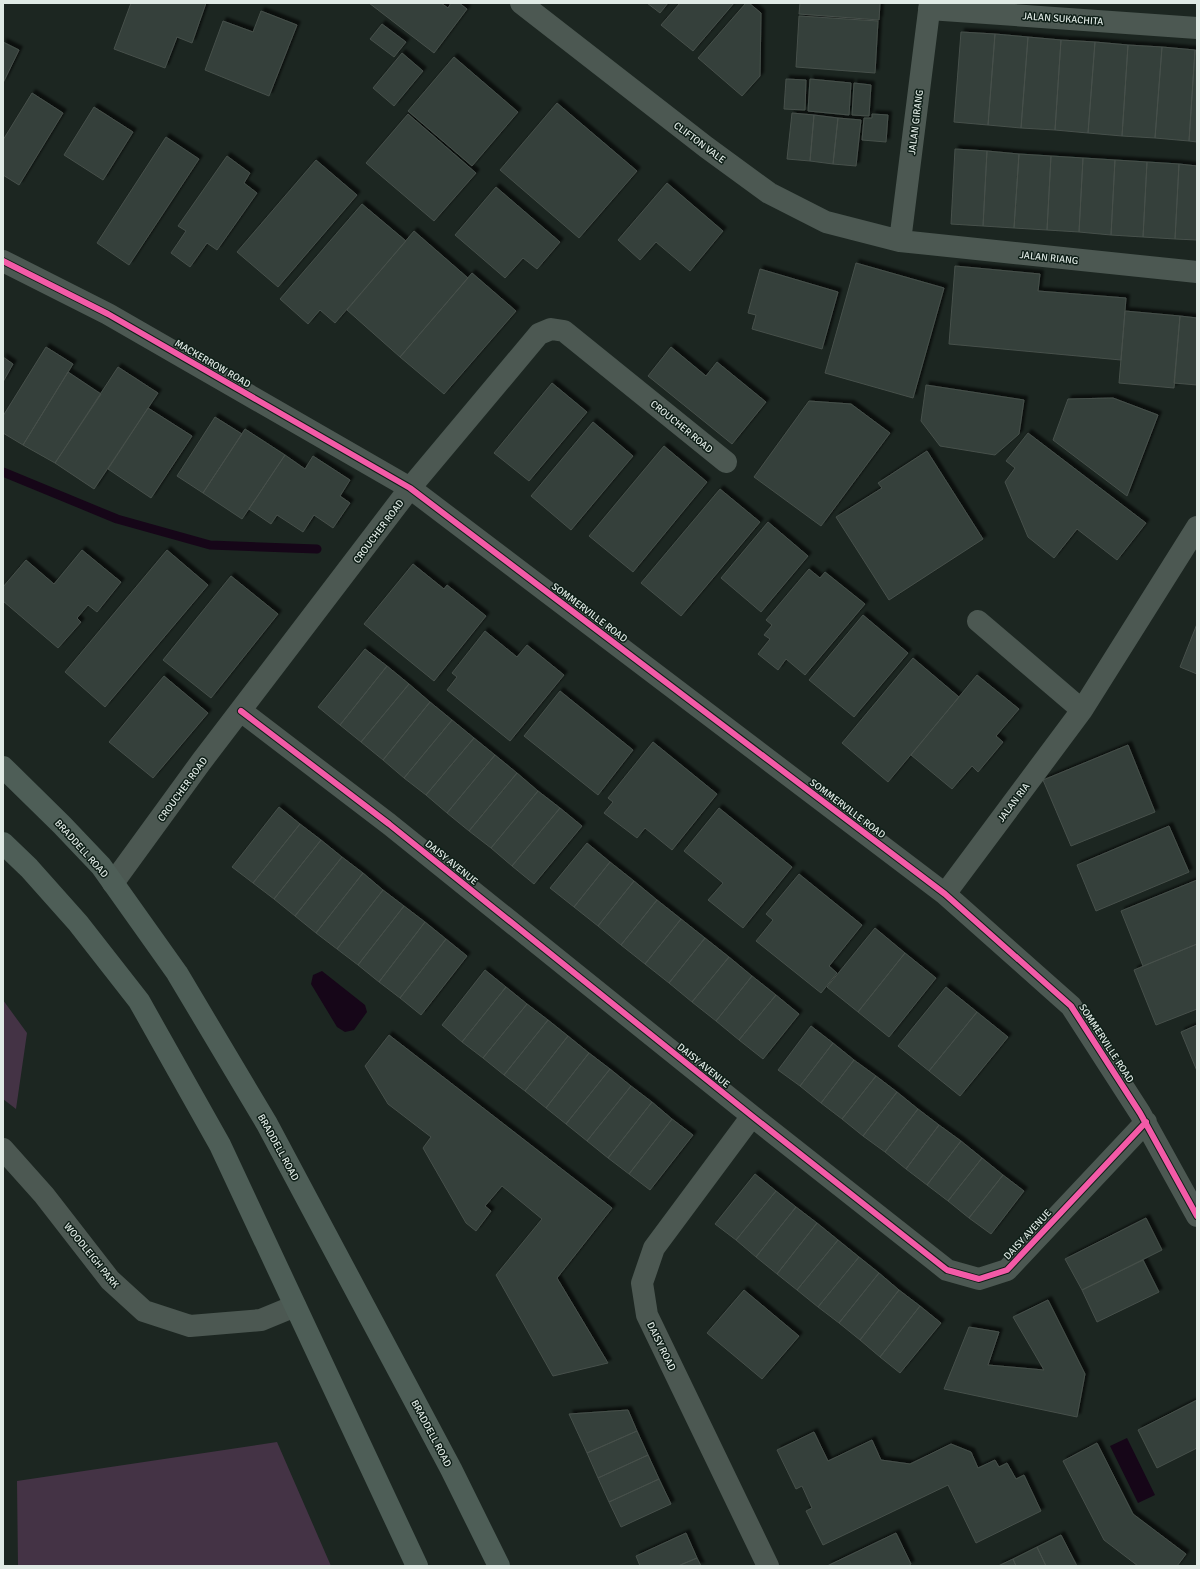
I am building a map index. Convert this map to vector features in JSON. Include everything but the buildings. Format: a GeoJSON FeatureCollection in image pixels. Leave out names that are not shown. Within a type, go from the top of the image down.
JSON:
{"type":"FeatureCollection","features":[{"type":"Feature","properties":{"kind":"highway","name":"BRADDELL ROAD"},"geometry":{"type":"LineString","coordinates":[[3,767],[101,866],[177,973],[267,1124],[451,1469],[499,1566]]}},
{"type":"Feature","properties":{"kind":"highway"},"geometry":{"type":"LineString","coordinates":[[3,843],[29,868],[73,918],[138,1001],[220,1145],[416,1566]]}},
{"type":"Feature","properties":{"kind":"street","name":"CLIFTON VALE"},"geometry":{"type":"LineString","coordinates":[[521,3],[706,147],[768,193],[826,222],[900,241]]}},
{"type":"Feature","properties":{"kind":"street","name":"JALAN GIRANG"},"geometry":{"type":"LineString","coordinates":[[900,241],[930,6]]}},
{"type":"Feature","properties":{"kind":"street","name":"JALAN SUKACHITA"},"geometry":{"type":"LineString","coordinates":[[930,6],[1197,28]]}},
{"type":"Feature","properties":{"kind":"street","name":"JALAN RIANG"},"geometry":{"type":"LineString","coordinates":[[900,241],[1197,272]]}},
{"type":"Feature","properties":{"kind":"street","name":"MACKERROW ROAD"},"geometry":{"type":"LineString","coordinates":[[3,261],[108,314],[410,488]]}},
{"type":"Feature","properties":{"kind":"street","name":"CROUCHER ROAD"},"geometry":{"type":"LineString","coordinates":[[113,883],[201,762],[410,488],[539,334],[551,329],[564,331],[726,462]]}},
{"type":"Feature","properties":{"kind":"street","name":"SOMMERVILLE ROAD"},"geometry":{"type":"LineString","coordinates":[[410,488],[944,894],[1071,1006],[1146,1122],[1197,1216]]}},
{"type":"Feature","properties":{"kind":"street","name":"JALAN RIA"},"geometry":{"type":"LineString","coordinates":[[944,894],[1082,710],[1197,527]]}},
{"type":"Feature","properties":{"kind":"street"},"geometry":{"type":"LineString","coordinates":[[978,622],[1082,710]]}},
{"type":"Feature","properties":{"kind":"street","name":"DAISY AVENUE"},"geometry":{"type":"LineString","coordinates":[[241,711],[389,824],[752,1116],[947,1270],[979,1279],[1007,1270],[1146,1122]]}},
{"type":"Feature","properties":{"kind":"street","name":"DAISY ROAD"},"geometry":{"type":"LineString","coordinates":[[752,1116],[654,1248],[642,1283],[647,1315],[768,1566]]}},
{"type":"Feature","properties":{"kind":"street","name":"WOODLEIGH PARK"},"geometry":{"type":"LineString","coordinates":[[3,1149],[44,1195],[110,1280],[144,1311],[190,1326],[262,1320],[295,1306]]}},
{"type":"Feature","properties":{"kind":"shaded area"},"geometry":{"type":"Polygon","coordinates":[[[322,971],[365,1005],[367,1012],[354,1030],[345,1032],[337,1027],[311,984],[313,975],[322,971]]]}},
{"type":"Feature","properties":{"kind":"shaded area"},"geometry":{"type":"Polygon","coordinates":[[[3,1000],[27,1033],[16,1109],[3,1099],[3,1000]]]}},
{"type":"Feature","properties":{"kind":"shaded area"},"geometry":{"type":"Polygon","coordinates":[[[1127,1438],[1155,1495],[1138,1503],[1110,1446],[1127,1438]]]}},
{"type":"Feature","properties":{"kind":"shaded area"},"geometry":{"type":"Polygon","coordinates":[[[277,1442],[331,1566],[18,1566],[17,1481],[277,1442]]]}},
{"type":"Feature","properties":{"kind":"waterway"},"geometry":{"type":"LineString","coordinates":[[3,472],[117,519],[210,545],[317,549]]}},
{"type":"Feature","properties":{"kind":"cycle path"},"geometry":{"type":"LineString","coordinates":[[3,261],[108,314],[410,488],[945,894],[1071,1006],[1140,1113],[1197,1216]]}},
{"type":"Feature","properties":{"kind":"cycle path"},"geometry":{"type":"LineString","coordinates":[[241,711],[389,824],[752,1116],[947,1270],[979,1279],[1007,1270],[1146,1122]]}}]}
